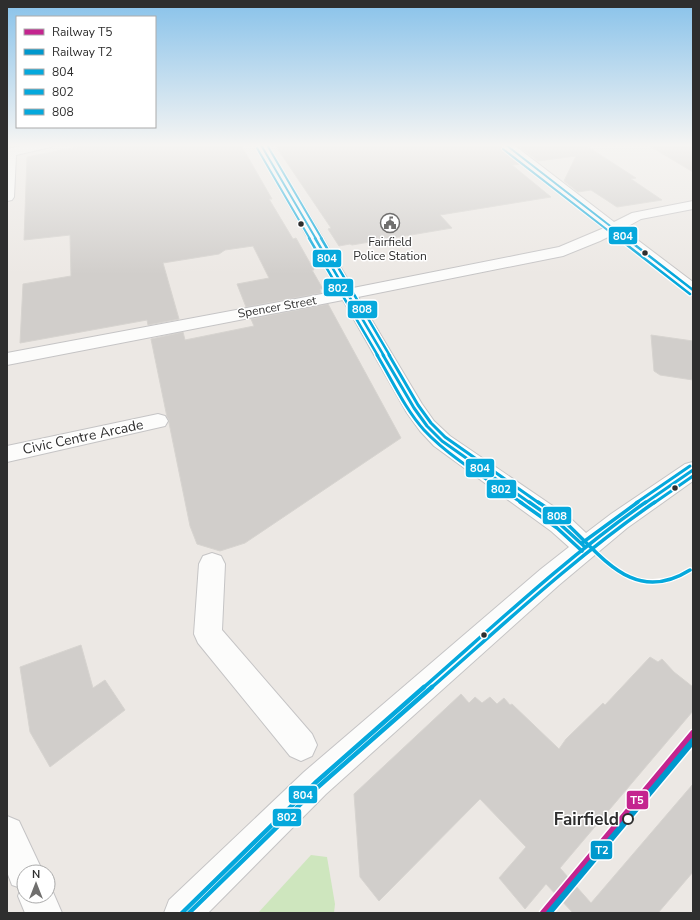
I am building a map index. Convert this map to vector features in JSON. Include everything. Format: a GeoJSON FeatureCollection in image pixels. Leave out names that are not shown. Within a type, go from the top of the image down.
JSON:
{"type":"FeatureCollection","features":[{"type":"Feature","properties":{"kind":"street"},"geometry":{"type":"LineString","coordinates":[[284,188],[349,294],[414,408],[434,434],[556,520],[585,547]]}},
{"type":"Feature","properties":{"kind":"street"},"geometry":{"type":"LineString","coordinates":[[561,188],[693,290]]}},
{"type":"Feature","properties":{"kind":"street","name":"Spencer Street"},"geometry":{"type":"LineString","coordinates":[[7,359],[349,294],[563,251],[583,244],[637,216],[693,205]]}},
{"type":"Feature","properties":{"kind":"street","name":"Civic Centre Arcade"},"geometry":{"type":"LineString","coordinates":[[7,454],[158,420]]}},
{"type":"Feature","properties":{"kind":"street"},"geometry":{"type":"LineString","coordinates":[[182,913],[295,801],[349,752],[585,547],[619,520],[693,470]]}},
{"type":"Feature","properties":{"kind":"street"},"geometry":{"type":"LineString","coordinates":[[212,564],[208,634],[301,745]]}},
{"type":"Feature","properties":{"kind":"street"},"geometry":{"type":"LineString","coordinates":[[7,833],[21,864]]}},
{"type":"Feature","properties":{"kind":"green space"},"geometry":{"type":"Polygon","coordinates":[[[311,855],[327,857],[335,904],[334,913],[258,913],[311,855]]]}},
{"type":"Feature","properties":{"kind":"building"},"geometry":{"type":"Polygon","coordinates":[[[26,188],[266,188],[272,199],[269,199],[293,239],[296,238],[323,289],[320,289],[321,293],[246,307],[237,284],[269,278],[253,246],[225,250],[219,254],[163,263],[179,319],[148,325],[147,320],[20,343],[23,284],[71,276],[70,235],[24,240],[26,188]]]}},
{"type":"Feature","properties":{"kind":"building"},"geometry":{"type":"Polygon","coordinates":[[[304,188],[540,188],[551,197],[440,215],[452,228],[352,245],[339,246],[328,229],[331,228],[304,188]]]}},
{"type":"Feature","properties":{"kind":"building"},"geometry":{"type":"Polygon","coordinates":[[[573,188],[644,188],[662,200],[617,207],[591,190],[578,192],[573,188]]]}},
{"type":"Feature","properties":{"kind":"building"},"geometry":{"type":"Polygon","coordinates":[[[328,304],[401,438],[245,543],[220,551],[197,544],[190,526],[151,339],[183,332],[185,340],[254,326],[251,319],[328,304]]]}},
{"type":"Feature","properties":{"kind":"building"},"geometry":{"type":"Polygon","coordinates":[[[651,335],[693,341],[693,380],[660,375],[654,371],[651,335]]]}},
{"type":"Feature","properties":{"kind":"building"},"geometry":{"type":"Polygon","coordinates":[[[81,645],[93,688],[105,680],[125,710],[50,767],[30,732],[20,667],[81,645]]]}},
{"type":"Feature","properties":{"kind":"building"},"geometry":{"type":"Polygon","coordinates":[[[650,657],[658,662],[662,659],[674,672],[693,687],[693,711],[560,868],[591,903],[693,784],[693,872],[658,913],[573,913],[546,884],[525,909],[499,878],[526,847],[480,799],[379,901],[360,877],[354,794],[461,694],[469,703],[475,697],[482,703],[490,697],[497,704],[504,698],[559,749],[566,739],[603,703],[605,705],[650,657]]]}},
{"type":"Feature","properties":{"kind":"rail line","name":"T5"},"geometry":{"type":"LineString","coordinates":[[543,913],[693,733]]}},
{"type":"Feature","properties":{"kind":"rail line","name":"T2"},"geometry":{"type":"LineString","coordinates":[[549,913],[693,741]]}},
{"type":"Feature","properties":{"kind":"transit line","name":"802"},"geometry":{"type":"LineString","coordinates":[[280,188],[410,411],[423,429],[439,445],[557,528],[582,551]]}},
{"type":"Feature","properties":{"kind":"transit line","name":"804"},"geometry":{"type":"LineString","coordinates":[[286,188],[414,408],[427,426],[442,441],[560,524],[585,547]]}},
{"type":"Feature","properties":{"kind":"transit line","name":"808"},"geometry":{"type":"LineString","coordinates":[[292,188],[418,405],[431,423],[445,437],[563,520],[616,570],[639,581],[651,583],[666,582],[679,577],[690,570]]}},
{"type":"Feature","properties":{"kind":"transit line","name":"802"},"geometry":{"type":"LineString","coordinates":[[553,188],[690,294]]}},
{"type":"Feature","properties":{"kind":"transit line","name":"804"},"geometry":{"type":"LineString","coordinates":[[561,188],[693,290]]}},
{"type":"Feature","properties":{"kind":"transit line","name":"808"},"geometry":{"type":"LineString","coordinates":[[582,543],[616,517],[690,466]]}},
{"type":"Feature","properties":{"kind":"transit line","name":"804"},"geometry":{"type":"LineString","coordinates":[[182,913],[315,783],[550,577],[619,521],[693,470]]}},
{"type":"Feature","properties":{"kind":"transit line","name":"802"},"geometry":{"type":"LineString","coordinates":[[189,913],[318,787],[553,581],[622,525],[693,476]]}},
{"type":"Feature","properties":{"kind":"place","name":"Fairfield Police Station"},"geometry":{"type":"Point","coordinates":[390,223]}},
{"type":"Feature","properties":{"kind":"place","name":"Fairfield"},"geometry":{"type":"Point","coordinates":[628,819]}}]}
